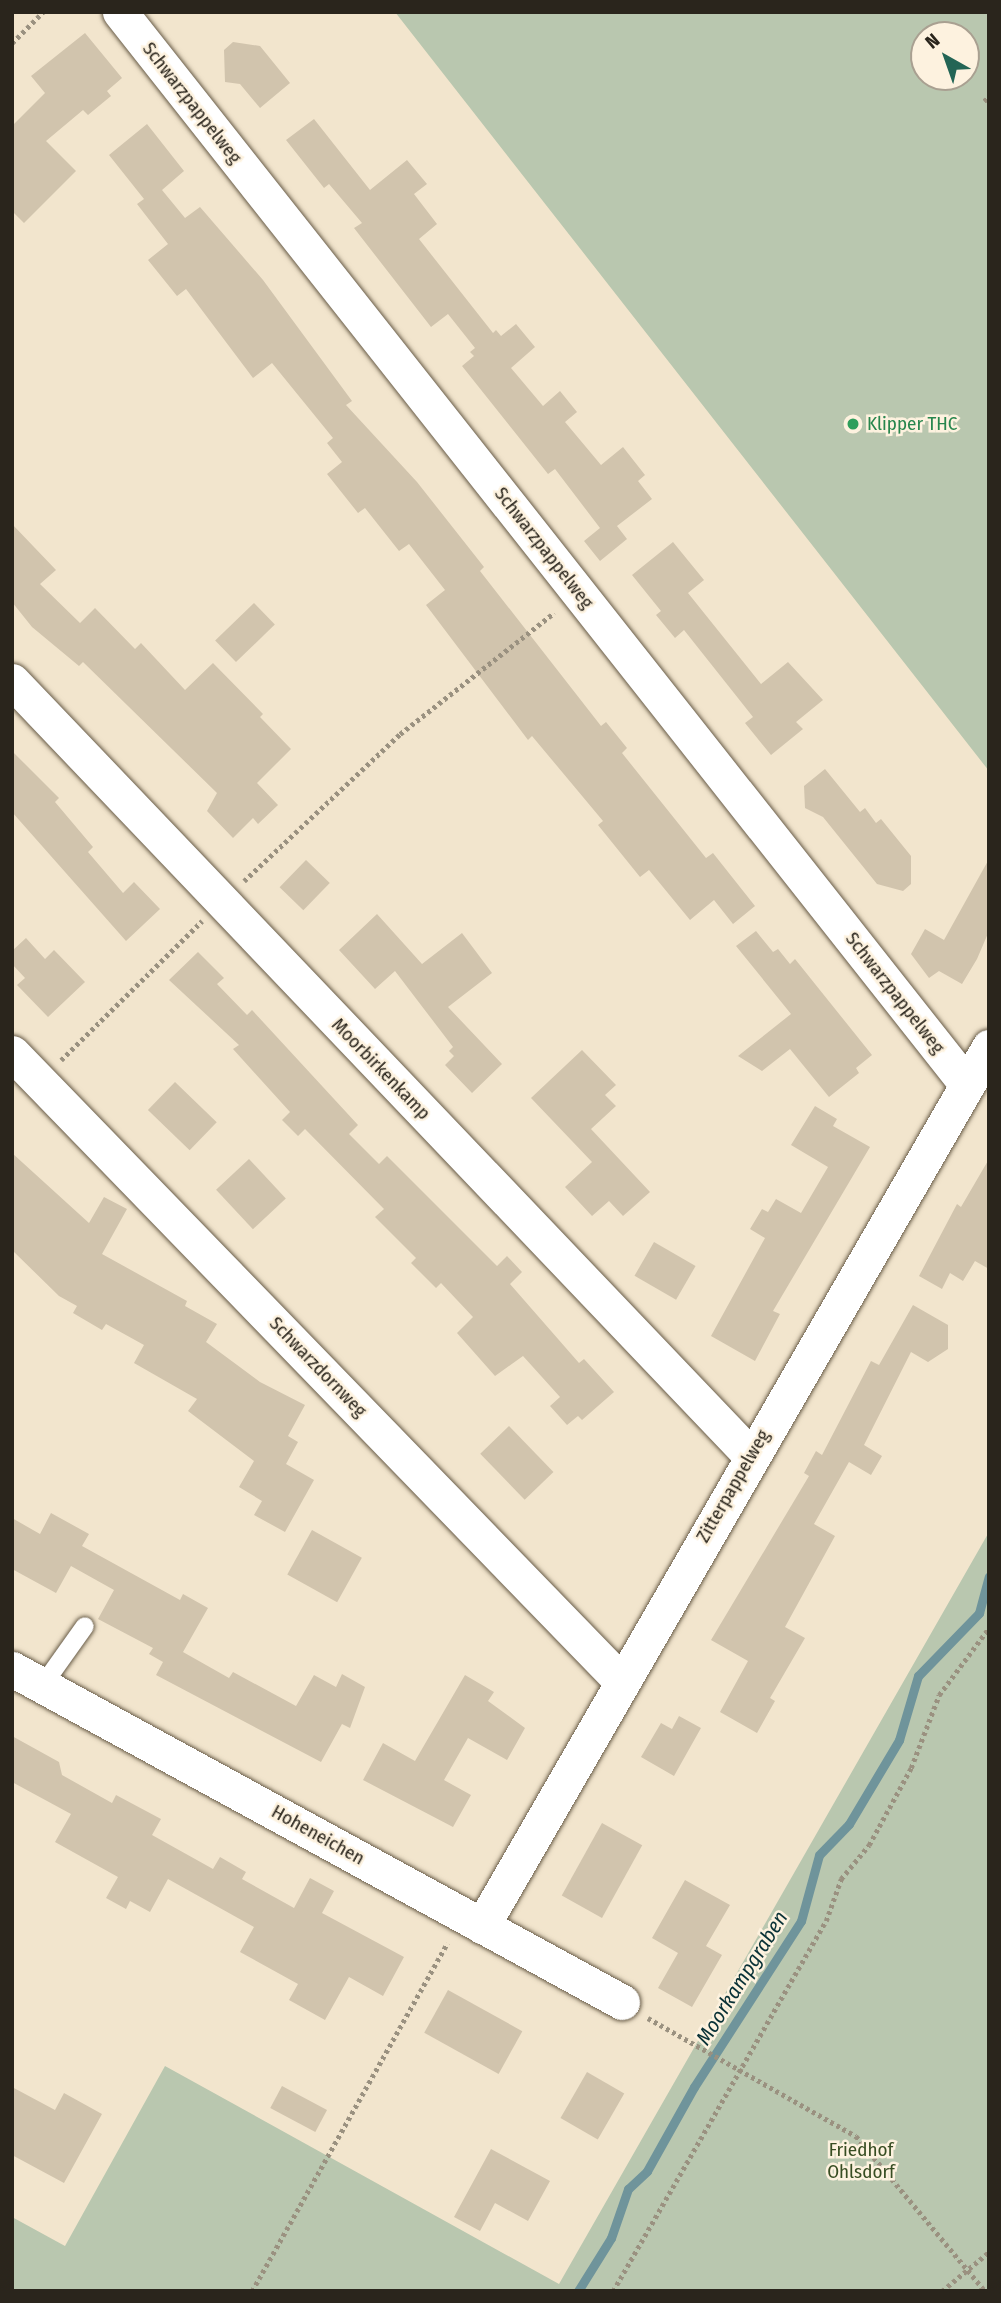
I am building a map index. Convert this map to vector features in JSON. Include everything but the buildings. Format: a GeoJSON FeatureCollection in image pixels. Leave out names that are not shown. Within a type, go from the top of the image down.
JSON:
{"type":"FeatureCollection","features":[{"type":"Feature","properties":{"kind":"street","name":"Schwarzpappelweg"},"geometry":{"type":"LineString","coordinates":[[120,12],[967,1084]]}},
{"type":"Feature","properties":{"kind":"street","name":"Moorbirkenkamp"},"geometry":{"type":"LineString","coordinates":[[12,681],[750,1455]]}},
{"type":"Feature","properties":{"kind":"street","name":"Zitterpappelweg"},"geometry":{"type":"LineString","coordinates":[[472,1921],[622,1682],[750,1455],[989,1047]]}},
{"type":"Feature","properties":{"kind":"street","name":"Schwarzdornweg"},"geometry":{"type":"LineString","coordinates":[[12,1053],[622,1682]]}},
{"type":"Feature","properties":{"kind":"street","name":"Hoheneichen"},"geometry":{"type":"LineString","coordinates":[[12,1669],[622,2003]]}},
{"type":"Feature","properties":{"kind":"lane"},"geometry":{"type":"LineString","coordinates":[[43,1685],[85,1626]]}},
{"type":"Feature","properties":{"kind":"path"},"geometry":{"type":"LineString","coordinates":[[12,43],[43,12]]}},
{"type":"Feature","properties":{"kind":"path"},"geometry":{"type":"LineString","coordinates":[[984,101],[989,97]]}},
{"type":"Feature","properties":{"kind":"path"},"geometry":{"type":"LineString","coordinates":[[40,1080],[222,902],[400,734],[579,593]]}},
{"type":"Feature","properties":{"kind":"path"},"geometry":{"type":"LineString","coordinates":[[613,2291],[741,2074],[826,1921],[841,1879],[869,1845],[911,1768],[939,1695],[989,1628]]}},
{"type":"Feature","properties":{"kind":"path"},"geometry":{"type":"LineString","coordinates":[[252,2291],[472,1921]]}},
{"type":"Feature","properties":{"kind":"path"},"geometry":{"type":"LineString","coordinates":[[622,2003],[741,2074],[856,2136],[985,2291]]}},
{"type":"Feature","properties":{"kind":"path"},"geometry":{"type":"LineString","coordinates":[[942,2291],[989,2252]]}},
{"type":"Feature","properties":{"kind":"green space","name":"Klipper THC"},"geometry":{"type":"Polygon","coordinates":[[[395,12],[989,12],[989,771],[395,12]]]}},
{"type":"Feature","properties":{"kind":"green space","name":"Friedhof Ohlsdorf"},"geometry":{"type":"Polygon","coordinates":[[[989,1532],[989,2291],[12,2291],[12,2217],[65,2246],[165,2066],[559,2284],[989,1532]]]}},
{"type":"Feature","properties":{"kind":"waterway","name":"Moorkampgraben"},"geometry":{"type":"LineString","coordinates":[[578,2291],[611,2238],[628,2189],[647,2171],[694,2087],[801,1921],[819,1855],[849,1824],[899,1740],[918,1676],[979,1613],[989,1576]]}},
{"type":"Feature","properties":{"kind":"place","name":"Klipper THC"},"geometry":{"type":"Point","coordinates":[853,424]}}]}
